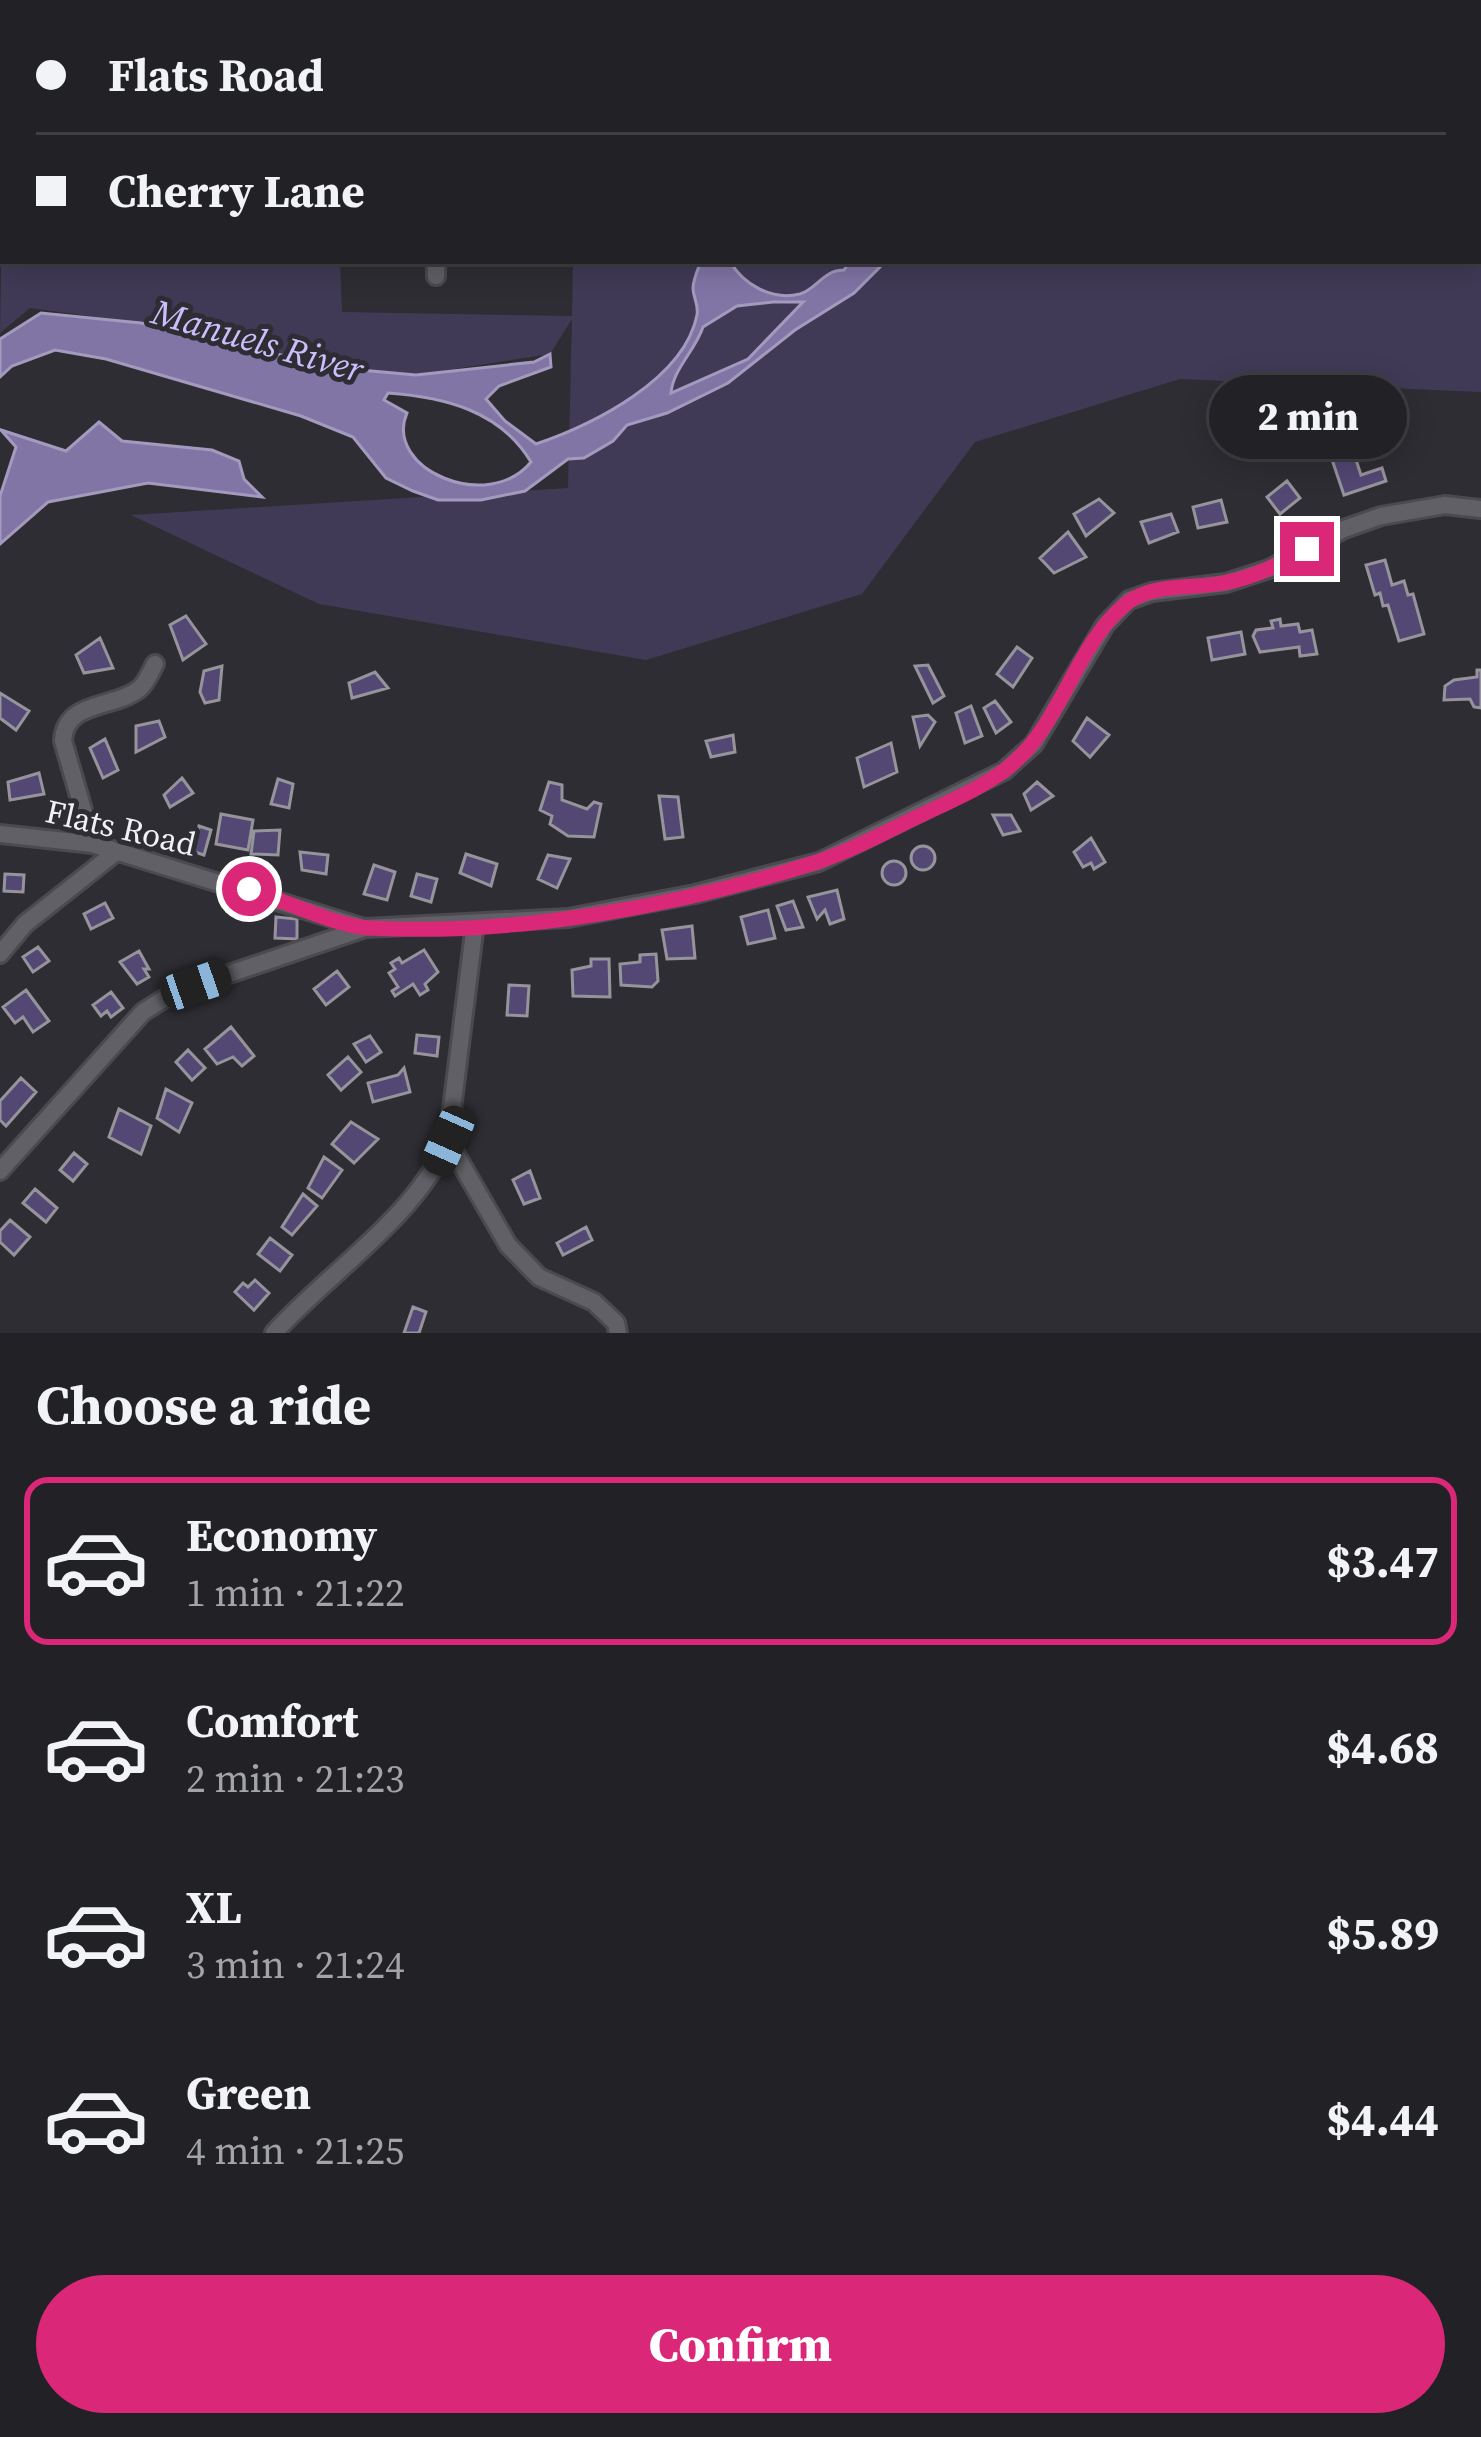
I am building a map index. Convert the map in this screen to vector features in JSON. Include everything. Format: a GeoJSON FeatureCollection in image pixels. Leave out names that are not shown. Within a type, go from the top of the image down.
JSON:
{"type":"FeatureCollection","features":[{"type":"Feature","properties":{"kind":"street"},"geometry":{"type":"LineString","coordinates":[[0,1172],[143,1012],[173,993],[365,928],[568,918],[819,862],[970,792],[1004,771],[1034,744],[1105,625],[1130,600],[1152,592],[1226,583],[1269,569],[1344,529],[1381,516],[1445,506],[1481,509]]}},
{"type":"Feature","properties":{"kind":"street"},"geometry":{"type":"LineString","coordinates":[[93,844],[63,741],[64,727],[73,715],[140,689],[155,664]]}},
{"type":"Feature","properties":{"kind":"street","name":"Flats Road"},"geometry":{"type":"LineString","coordinates":[[0,834],[93,844],[365,928]]}},
{"type":"Feature","properties":{"kind":"street"},"geometry":{"type":"LineString","coordinates":[[0,954],[25,924],[116,852]]}},
{"type":"Feature","properties":{"kind":"street"},"geometry":{"type":"LineString","coordinates":[[274,1333],[387,1226],[436,1168],[448,1141],[475,924]]}},
{"type":"Feature","properties":{"kind":"street"},"geometry":{"type":"LineString","coordinates":[[448,1141],[508,1245],[538,1277],[594,1302],[616,1323],[619,1333]]}},
{"type":"Feature","properties":{"kind":"shaded area"},"geometry":{"type":"Polygon","coordinates":[[[1,264],[340,264],[342,312],[572,316],[573,264],[1481,264],[1481,392],[1180,379],[975,442],[862,594],[646,660],[319,604],[131,515],[568,488],[572,319],[550,354],[416,375],[338,368],[141,323],[30,308],[0,333],[1,264]]]}},
{"type":"Feature","properties":{"kind":"shaded area"},"geometry":{"type":"Polygon","coordinates":[[[700,264],[732,264],[760,289],[790,296],[806,292],[848,264],[883,264],[854,293],[795,330],[728,383],[667,413],[627,425],[613,441],[584,458],[568,459],[525,491],[481,500],[438,500],[413,491],[386,478],[353,437],[301,416],[106,359],[55,350],[12,366],[0,377],[0,339],[41,313],[141,323],[338,368],[416,375],[534,362],[550,354],[551,367],[499,386],[486,399],[505,421],[536,444],[633,397],[674,360],[697,315],[695,278],[700,264]],[[803,302],[737,306],[703,327],[671,393],[748,359],[803,302]],[[388,393],[384,400],[407,413],[404,433],[410,452],[424,467],[467,484],[490,484],[512,477],[531,462],[487,418],[429,398],[388,393]]]}},
{"type":"Feature","properties":{"kind":"shaded area"},"geometry":{"type":"Polygon","coordinates":[[[99,422],[122,441],[212,450],[239,461],[244,479],[262,497],[148,483],[48,502],[0,544],[0,496],[16,447],[1,430],[66,451],[99,422]]]}},
{"type":"Feature","properties":{"kind":"building"},"geometry":{"type":"Polygon","coordinates":[[[1346,429],[1361,475],[1382,468],[1386,481],[1344,495],[1324,436],[1346,429]]]}},
{"type":"Feature","properties":{"kind":"building"},"geometry":{"type":"Polygon","coordinates":[[[1287,481],[1300,498],[1280,514],[1267,497],[1287,481]]]}},
{"type":"Feature","properties":{"kind":"building"},"geometry":{"type":"Polygon","coordinates":[[[1099,499],[1114,513],[1086,536],[1074,514],[1099,499]]]}},
{"type":"Feature","properties":{"kind":"building"},"geometry":{"type":"Polygon","coordinates":[[[1221,500],[1227,522],[1198,528],[1193,507],[1221,500]]]}},
{"type":"Feature","properties":{"kind":"building"},"geometry":{"type":"Polygon","coordinates":[[[1171,514],[1178,532],[1149,543],[1141,522],[1171,514]]]}},
{"type":"Feature","properties":{"kind":"building"},"geometry":{"type":"Polygon","coordinates":[[[1068,532],[1086,557],[1054,573],[1040,558],[1068,532]]]}},
{"type":"Feature","properties":{"kind":"building"},"geometry":{"type":"Polygon","coordinates":[[[1385,560],[1392,585],[1404,581],[1408,595],[1413,594],[1424,634],[1399,641],[1388,605],[1383,606],[1380,593],[1375,595],[1366,565],[1385,560]]]}},
{"type":"Feature","properties":{"kind":"building"},"geometry":{"type":"Polygon","coordinates":[[[186,616],[206,644],[183,660],[170,625],[186,616]]]}},
{"type":"Feature","properties":{"kind":"building"},"geometry":{"type":"Polygon","coordinates":[[[1280,619],[1281,626],[1298,624],[1300,632],[1312,630],[1317,654],[1300,656],[1299,647],[1260,652],[1253,636],[1256,630],[1273,628],[1271,621],[1280,619]]]}},
{"type":"Feature","properties":{"kind":"building"},"geometry":{"type":"Polygon","coordinates":[[[1241,632],[1245,654],[1212,660],[1208,638],[1241,632]]]}},
{"type":"Feature","properties":{"kind":"building"},"geometry":{"type":"Polygon","coordinates":[[[100,638],[113,668],[84,673],[76,655],[100,638]]]}},
{"type":"Feature","properties":{"kind":"building"},"geometry":{"type":"Polygon","coordinates":[[[1017,647],[1032,658],[1013,687],[997,674],[1017,647]]]}},
{"type":"Feature","properties":{"kind":"building"},"geometry":{"type":"Polygon","coordinates":[[[928,665],[944,696],[933,703],[915,666],[928,665]]]}},
{"type":"Feature","properties":{"kind":"building"},"geometry":{"type":"Polygon","coordinates":[[[222,666],[219,700],[205,703],[200,692],[204,671],[222,666]]]}},
{"type":"Feature","properties":{"kind":"building"},"geometry":{"type":"Polygon","coordinates":[[[1481,670],[1481,708],[1474,707],[1470,699],[1444,700],[1445,686],[1477,677],[1481,670]]]}},
{"type":"Feature","properties":{"kind":"building"},"geometry":{"type":"Polygon","coordinates":[[[375,672],[388,688],[352,698],[349,683],[375,672]]]}},
{"type":"Feature","properties":{"kind":"building"},"geometry":{"type":"Polygon","coordinates":[[[0,693],[29,711],[16,730],[0,718],[0,693]]]}},
{"type":"Feature","properties":{"kind":"building"},"geometry":{"type":"Polygon","coordinates":[[[995,701],[1011,722],[996,733],[984,708],[995,701]]]}},
{"type":"Feature","properties":{"kind":"building"},"geometry":{"type":"Polygon","coordinates":[[[971,706],[982,736],[965,743],[956,713],[971,706]]]}},
{"type":"Feature","properties":{"kind":"building"},"geometry":{"type":"Polygon","coordinates":[[[928,715],[935,722],[920,746],[913,717],[928,715]]]}},
{"type":"Feature","properties":{"kind":"building"},"geometry":{"type":"Polygon","coordinates":[[[1087,718],[1109,735],[1090,757],[1073,741],[1087,718]]]}},
{"type":"Feature","properties":{"kind":"building"},"geometry":{"type":"Polygon","coordinates":[[[159,721],[165,737],[136,752],[136,726],[159,721]]]}},
{"type":"Feature","properties":{"kind":"building"},"geometry":{"type":"Polygon","coordinates":[[[733,735],[735,752],[711,757],[706,741],[733,735]]]}},
{"type":"Feature","properties":{"kind":"building"},"geometry":{"type":"Polygon","coordinates":[[[105,739],[118,770],[103,778],[90,748],[105,739]]]}},
{"type":"Feature","properties":{"kind":"building"},"geometry":{"type":"Polygon","coordinates":[[[891,743],[897,772],[864,787],[857,758],[891,743]]]}},
{"type":"Feature","properties":{"kind":"building"},"geometry":{"type":"Polygon","coordinates":[[[39,773],[44,794],[10,800],[8,782],[39,773]]]}},
{"type":"Feature","properties":{"kind":"building"},"geometry":{"type":"Polygon","coordinates":[[[182,778],[193,793],[170,807],[164,795],[182,778]]]}},
{"type":"Feature","properties":{"kind":"building"},"geometry":{"type":"Polygon","coordinates":[[[278,779],[293,784],[289,808],[271,804],[278,779]]]}},
{"type":"Feature","properties":{"kind":"building"},"geometry":{"type":"Polygon","coordinates":[[[549,782],[562,785],[562,800],[587,809],[594,802],[601,804],[594,837],[568,836],[550,824],[552,816],[540,810],[549,782]]]}},
{"type":"Feature","properties":{"kind":"building"},"geometry":{"type":"Polygon","coordinates":[[[1037,782],[1053,796],[1031,810],[1024,794],[1037,782]]]}},
{"type":"Feature","properties":{"kind":"building"},"geometry":{"type":"Polygon","coordinates":[[[659,796],[678,797],[683,837],[665,839],[659,796]]]}},
{"type":"Feature","properties":{"kind":"building"},"geometry":{"type":"Polygon","coordinates":[[[221,814],[253,820],[248,850],[216,844],[221,814]]]}},
{"type":"Feature","properties":{"kind":"building"},"geometry":{"type":"Polygon","coordinates":[[[993,815],[1011,815],[1020,831],[1003,835],[993,815]]]}},
{"type":"Feature","properties":{"kind":"building"},"geometry":{"type":"Polygon","coordinates":[[[199,826],[211,830],[204,855],[185,849],[191,829],[198,831],[199,826]]]}},
{"type":"Feature","properties":{"kind":"building"},"geometry":{"type":"Polygon","coordinates":[[[280,830],[278,855],[251,854],[254,831],[280,830]]]}},
{"type":"Feature","properties":{"kind":"building"},"geometry":{"type":"Polygon","coordinates":[[[1091,838],[1105,862],[1094,869],[1091,863],[1083,867],[1074,852],[1091,838]]]}},
{"type":"Feature","properties":{"kind":"building"},"geometry":{"type":"Polygon","coordinates":[[[923,846],[932,849],[932,867],[923,870],[914,867],[911,858],[914,849],[923,846]]]}},
{"type":"Feature","properties":{"kind":"building"},"geometry":{"type":"Polygon","coordinates":[[[300,852],[328,855],[326,874],[302,870],[300,852]]]}},
{"type":"Feature","properties":{"kind":"building"},"geometry":{"type":"Polygon","coordinates":[[[466,854],[497,864],[491,886],[460,873],[466,854]]]}},
{"type":"Feature","properties":{"kind":"building"},"geometry":{"type":"Polygon","coordinates":[[[548,855],[570,859],[557,888],[538,879],[548,855]]]}},
{"type":"Feature","properties":{"kind":"building"},"geometry":{"type":"Polygon","coordinates":[[[894,861],[906,873],[894,885],[882,873],[894,861]]]}},
{"type":"Feature","properties":{"kind":"building"},"geometry":{"type":"Polygon","coordinates":[[[374,865],[395,872],[387,900],[364,894],[374,865]]]}},
{"type":"Feature","properties":{"kind":"building"},"geometry":{"type":"Polygon","coordinates":[[[5,874],[24,875],[23,892],[4,891],[5,874]]]}},
{"type":"Feature","properties":{"kind":"building"},"geometry":{"type":"Polygon","coordinates":[[[417,874],[437,879],[431,902],[411,896],[417,874]]]}},
{"type":"Feature","properties":{"kind":"building"},"geometry":{"type":"Polygon","coordinates":[[[837,890],[844,919],[830,924],[825,910],[817,919],[808,897],[837,890]]]}},
{"type":"Feature","properties":{"kind":"building"},"geometry":{"type":"Polygon","coordinates":[[[793,901],[803,927],[786,930],[777,906],[793,901]]]}},
{"type":"Feature","properties":{"kind":"building"},"geometry":{"type":"Polygon","coordinates":[[[105,903],[113,918],[91,929],[84,914],[105,903]]]}},
{"type":"Feature","properties":{"kind":"building"},"geometry":{"type":"Polygon","coordinates":[[[768,910],[775,938],[748,944],[741,917],[768,910]]]}},
{"type":"Feature","properties":{"kind":"building"},"geometry":{"type":"Polygon","coordinates":[[[276,917],[297,919],[297,939],[275,938],[276,917]]]}},
{"type":"Feature","properties":{"kind":"building"},"geometry":{"type":"Polygon","coordinates":[[[692,926],[695,958],[667,959],[662,930],[692,926]]]}},
{"type":"Feature","properties":{"kind":"building"},"geometry":{"type":"Polygon","coordinates":[[[38,947],[49,961],[33,972],[23,957],[38,947]]]}},
{"type":"Feature","properties":{"kind":"building"},"geometry":{"type":"Polygon","coordinates":[[[424,950],[438,972],[425,984],[428,990],[420,995],[413,984],[395,996],[392,991],[398,987],[389,973],[395,969],[391,963],[399,958],[402,963],[424,950]]]}},
{"type":"Feature","properties":{"kind":"building"},"geometry":{"type":"Polygon","coordinates":[[[139,951],[149,977],[137,984],[120,962],[139,951]]]}},
{"type":"Feature","properties":{"kind":"building"},"geometry":{"type":"Polygon","coordinates":[[[656,954],[658,981],[652,987],[621,985],[620,964],[656,954]]]}},
{"type":"Feature","properties":{"kind":"building"},"geometry":{"type":"Polygon","coordinates":[[[591,959],[609,959],[610,997],[573,996],[572,970],[591,966],[591,959]]]}},
{"type":"Feature","properties":{"kind":"building"},"geometry":{"type":"Polygon","coordinates":[[[337,971],[349,987],[326,1005],[314,989],[337,971]]]}},
{"type":"Feature","properties":{"kind":"building"},"geometry":{"type":"Polygon","coordinates":[[[509,985],[529,986],[527,1016],[507,1015],[509,985]]]}},
{"type":"Feature","properties":{"kind":"building"},"geometry":{"type":"Polygon","coordinates":[[[26,990],[49,1021],[33,1032],[23,1017],[15,1023],[3,1007],[26,990]]]}},
{"type":"Feature","properties":{"kind":"building"},"geometry":{"type":"Polygon","coordinates":[[[111,992],[123,1008],[111,1017],[107,1011],[101,1016],[93,1005],[111,992]]]}},
{"type":"Feature","properties":{"kind":"building"},"geometry":{"type":"Polygon","coordinates":[[[231,1027],[254,1056],[242,1066],[233,1057],[217,1064],[205,1049],[231,1027]]]}},
{"type":"Feature","properties":{"kind":"building"},"geometry":{"type":"Polygon","coordinates":[[[417,1035],[439,1037],[437,1056],[415,1053],[417,1035]]]}},
{"type":"Feature","properties":{"kind":"building"},"geometry":{"type":"Polygon","coordinates":[[[370,1036],[381,1052],[366,1062],[354,1044],[370,1036]]]}},
{"type":"Feature","properties":{"kind":"building"},"geometry":{"type":"Polygon","coordinates":[[[188,1050],[205,1068],[192,1080],[176,1062],[188,1050]]]}},
{"type":"Feature","properties":{"kind":"building"},"geometry":{"type":"Polygon","coordinates":[[[348,1057],[361,1072],[341,1090],[328,1075],[348,1057]]]}},
{"type":"Feature","properties":{"kind":"building"},"geometry":{"type":"Polygon","coordinates":[[[404,1068],[410,1092],[373,1102],[368,1083],[398,1075],[404,1068]]]}},
{"type":"Feature","properties":{"kind":"building"},"geometry":{"type":"Polygon","coordinates":[[[21,1078],[36,1092],[6,1126],[0,1120],[0,1101],[21,1078]]]}},
{"type":"Feature","properties":{"kind":"building"},"geometry":{"type":"Polygon","coordinates":[[[166,1089],[192,1103],[179,1132],[157,1118],[166,1089]]]}},
{"type":"Feature","properties":{"kind":"building"},"geometry":{"type":"Polygon","coordinates":[[[119,1109],[151,1126],[141,1154],[109,1137],[119,1109]]]}},
{"type":"Feature","properties":{"kind":"building"},"geometry":{"type":"Polygon","coordinates":[[[351,1122],[378,1139],[354,1163],[332,1144],[351,1122]]]}},
{"type":"Feature","properties":{"kind":"building"},"geometry":{"type":"Polygon","coordinates":[[[74,1153],[87,1164],[73,1181],[60,1170],[74,1153]]]}},
{"type":"Feature","properties":{"kind":"building"},"geometry":{"type":"Polygon","coordinates":[[[324,1157],[342,1170],[322,1198],[308,1188],[324,1157]]]}},
{"type":"Feature","properties":{"kind":"building"},"geometry":{"type":"Polygon","coordinates":[[[530,1171],[540,1198],[524,1204],[513,1180],[530,1171]]]}},
{"type":"Feature","properties":{"kind":"building"},"geometry":{"type":"Polygon","coordinates":[[[35,1189],[57,1208],[46,1222],[23,1203],[35,1189]]]}},
{"type":"Feature","properties":{"kind":"building"},"geometry":{"type":"Polygon","coordinates":[[[303,1194],[317,1206],[292,1235],[282,1227],[303,1194]]]}},
{"type":"Feature","properties":{"kind":"building"},"geometry":{"type":"Polygon","coordinates":[[[10,1220],[30,1237],[14,1255],[0,1242],[0,1231],[10,1220]]]}},
{"type":"Feature","properties":{"kind":"building"},"geometry":{"type":"Polygon","coordinates":[[[586,1227],[592,1240],[563,1255],[557,1243],[586,1227]]]}},
{"type":"Feature","properties":{"kind":"building"},"geometry":{"type":"Polygon","coordinates":[[[270,1238],[292,1255],[280,1271],[258,1254],[270,1238]]]}},
{"type":"Feature","properties":{"kind":"building"},"geometry":{"type":"Polygon","coordinates":[[[255,1280],[269,1293],[254,1310],[235,1292],[243,1283],[248,1287],[255,1280]]]}},
{"type":"Feature","properties":{"kind":"building"},"geometry":{"type":"Polygon","coordinates":[[[413,1307],[426,1312],[419,1333],[404,1333],[413,1307]]]}},
{"type":"Feature","properties":{"kind":"route"},"geometry":{"type":"LineString","coordinates":[[249,889],[365,928],[475,924],[568,918],[819,862],[970,792],[1004,771],[1034,744],[1105,625],[1130,600],[1152,592],[1226,583],[1269,569],[1307,549]]}},
{"type":"Feature","properties":{"kind":"water label","name":"Manuels River"},"geometry":{"type":"Point","coordinates":[258,340]}}]}
